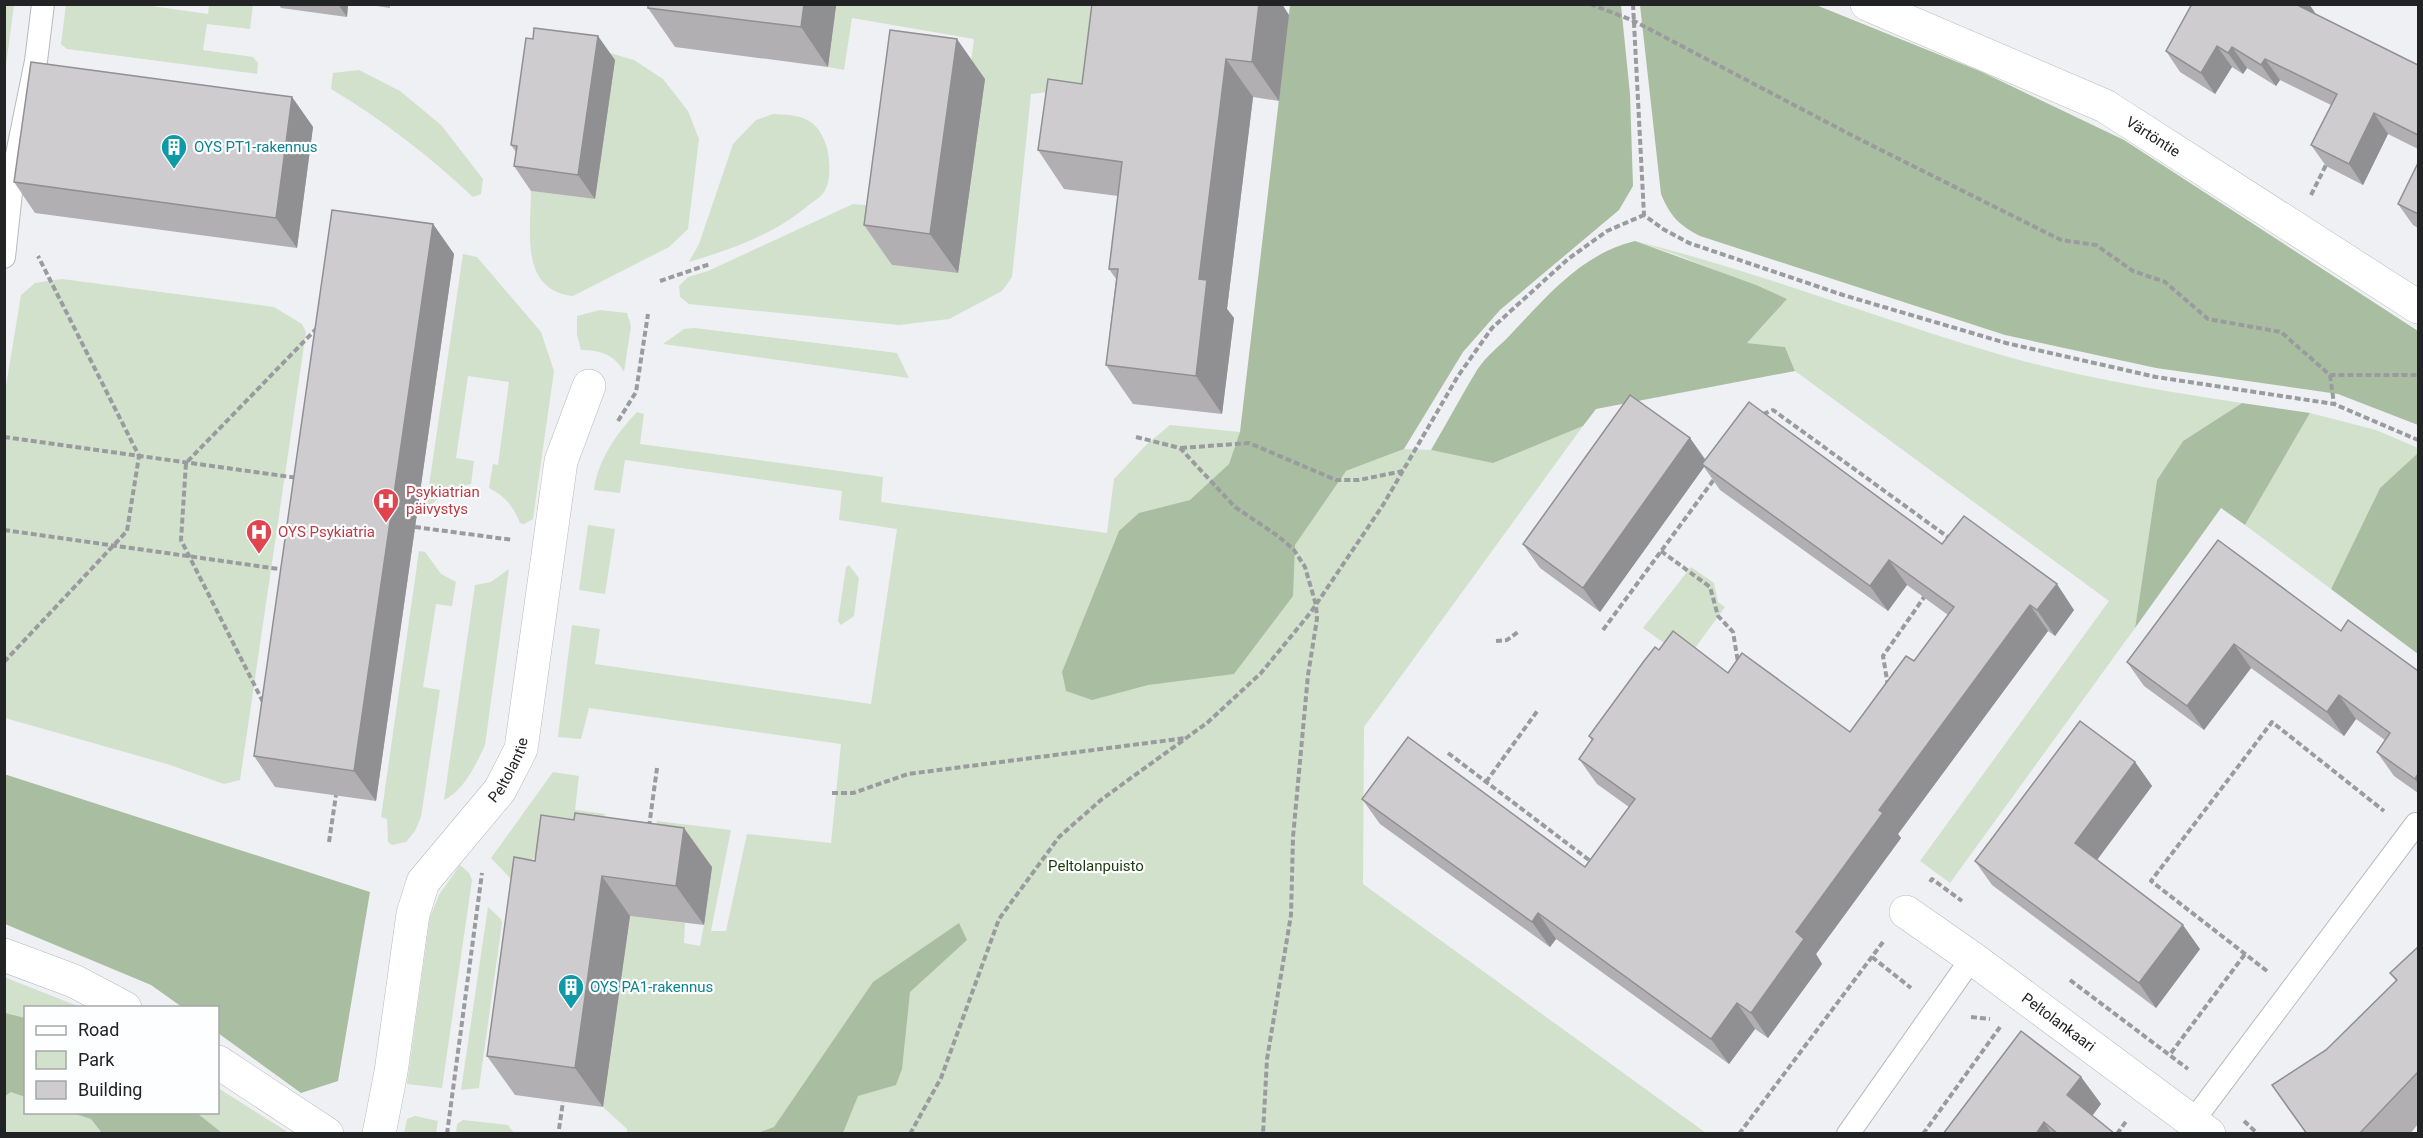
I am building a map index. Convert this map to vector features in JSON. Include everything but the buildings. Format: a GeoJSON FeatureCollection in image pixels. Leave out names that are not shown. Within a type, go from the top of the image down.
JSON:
{"type":"FeatureCollection","features":[{"type":"Feature","properties":{"kind":"street","name":"Värtöntie"},"geometry":{"type":"LineString","coordinates":[[1868,4],[2105,106],[2418,307]]}},
{"type":"Feature","properties":{"kind":"street","name":"Peltolantie"},"geometry":{"type":"LineString","coordinates":[[379,1134],[391,1072],[413,914],[423,882],[500,790],[521,749],[561,461],[589,386]]}},
{"type":"Feature","properties":{"kind":"street","name":"Peltolankaari"},"geometry":{"type":"LineString","coordinates":[[1906,912],[2201,1127]]}},
{"type":"Feature","properties":{"kind":"street"},"geometry":{"type":"LineString","coordinates":[[4,955],[74,981],[121,1006]]}},
{"type":"Feature","properties":{"kind":"street"},"geometry":{"type":"LineString","coordinates":[[219,1063],[327,1134]]}},
{"type":"Feature","properties":{"kind":"lane"},"geometry":{"type":"LineString","coordinates":[[4,257],[13,174],[36,61],[43,4]]}},
{"type":"Feature","properties":{"kind":"lane"},"geometry":{"type":"LineString","coordinates":[[2201,1127],[2291,989],[2413,828]]}},
{"type":"Feature","properties":{"kind":"lane"},"geometry":{"type":"LineString","coordinates":[[1848,1134],[1972,958]]}},
{"type":"Feature","properties":{"kind":"path"},"geometry":{"type":"LineString","coordinates":[[1590,4],[1634,21],[1855,137],[2061,240],[2096,245],[2133,272],[2165,282],[2208,319],[2281,332],[2330,375],[2334,404]]}},
{"type":"Feature","properties":{"kind":"path"},"geometry":{"type":"LineString","coordinates":[[1633,4],[1644,215]]}},
{"type":"Feature","properties":{"kind":"path"},"geometry":{"type":"LineString","coordinates":[[2290,225],[2312,194],[2331,155]]}},
{"type":"Feature","properties":{"kind":"path"},"geometry":{"type":"LineString","coordinates":[[1644,215],[1663,229],[1689,243],[1843,295],[2006,343],[2156,377],[2334,404],[2418,440]]}},
{"type":"Feature","properties":{"kind":"path"},"geometry":{"type":"LineString","coordinates":[[910,1134],[941,1078],[999,919],[1026,879],[1059,837],[1102,799],[1207,723],[1261,674],[1316,605],[1403,471],[1458,376],[1492,328],[1568,259],[1607,231],[1644,215]]}},
{"type":"Feature","properties":{"kind":"path"},"geometry":{"type":"LineString","coordinates":[[4,662],[127,531],[139,456],[37,253]]}},
{"type":"Feature","properties":{"kind":"path"},"geometry":{"type":"LineString","coordinates":[[660,281],[710,264]]}},
{"type":"Feature","properties":{"kind":"path"},"geometry":{"type":"LineString","coordinates":[[266,708],[181,540],[186,463],[321,325]]}},
{"type":"Feature","properties":{"kind":"path"},"geometry":{"type":"LineString","coordinates":[[2330,375],[2418,375]]}},
{"type":"Feature","properties":{"kind":"path"},"geometry":{"type":"LineString","coordinates":[[1756,423],[1763,414],[1773,410],[1960,546]]}},
{"type":"Feature","properties":{"kind":"path"},"geometry":{"type":"LineString","coordinates":[[4,437],[298,478]]}},
{"type":"Feature","properties":{"kind":"path"},"geometry":{"type":"LineString","coordinates":[[1136,437],[1180,448],[1250,443],[1336,480],[1359,480],[1403,471]]}},
{"type":"Feature","properties":{"kind":"path"},"geometry":{"type":"LineString","coordinates":[[1180,448],[1235,507],[1278,536],[1294,550],[1305,567],[1316,605],[1317,619],[1308,675],[1293,837],[1291,915],[1267,1059],[1263,1134]]}},
{"type":"Feature","properties":{"kind":"path"},"geometry":{"type":"LineString","coordinates":[[1604,630],[1722,469]]}},
{"type":"Feature","properties":{"kind":"path"},"geometry":{"type":"LineString","coordinates":[[415,526],[549,546]]}},
{"type":"Feature","properties":{"kind":"path"},"geometry":{"type":"LineString","coordinates":[[4,530],[286,570]]}},
{"type":"Feature","properties":{"kind":"path"},"geometry":{"type":"LineString","coordinates":[[1661,551],[1710,587],[1718,616],[1733,632],[1739,670]]}},
{"type":"Feature","properties":{"kind":"path"},"geometry":{"type":"LineString","coordinates":[[1889,693],[1884,656],[1928,592]]}},
{"type":"Feature","properties":{"kind":"path"},"geometry":{"type":"LineString","coordinates":[[1496,641],[1507,640],[1518,632]]}},
{"type":"Feature","properties":{"kind":"path"},"geometry":{"type":"LineString","coordinates":[[1486,782],[1538,710]]}},
{"type":"Feature","properties":{"kind":"path"},"geometry":{"type":"LineString","coordinates":[[2291,989],[2151,881],[2272,722],[2413,828]]}},
{"type":"Feature","properties":{"kind":"path"},"geometry":{"type":"LineString","coordinates":[[832,793],[853,793],[908,774],[1186,738]]}},
{"type":"Feature","properties":{"kind":"path"},"geometry":{"type":"LineString","coordinates":[[1448,753],[1603,870]]}},
{"type":"Feature","properties":{"kind":"path"},"geometry":{"type":"LineString","coordinates":[[639,826],[649,827],[657,768]]}},
{"type":"Feature","properties":{"kind":"path"},"geometry":{"type":"LineString","coordinates":[[329,842],[336,795]]}},
{"type":"Feature","properties":{"kind":"path"},"geometry":{"type":"LineString","coordinates":[[1739,1134],[1906,912]]}},
{"type":"Feature","properties":{"kind":"path"},"geometry":{"type":"LineString","coordinates":[[2171,1053],[2245,954]]}},
{"type":"Feature","properties":{"kind":"path"},"geometry":{"type":"LineString","coordinates":[[1923,1134],[2004,1021]]}},
{"type":"Feature","properties":{"kind":"path"},"geometry":{"type":"LineString","coordinates":[[560,1129],[563,1102]]}},
{"type":"Feature","properties":{"kind":"green space"},"geometry":{"type":"Polygon","coordinates":[[[137,4],[208,14],[209,5],[253,5],[250,29],[207,24],[203,50],[253,57],[258,63],[257,74],[67,49],[61,44],[66,5],[137,4]]]}},
{"type":"Feature","properties":{"kind":"green space"},"geometry":{"type":"Polygon","coordinates":[[[4,5],[14,5],[5,73],[4,5]]]}},
{"type":"Feature","properties":{"kind":"green space"},"geometry":{"type":"Polygon","coordinates":[[[826,5],[1124,5],[1085,88],[1031,94],[1012,277],[1002,291],[949,319],[899,325],[689,304],[680,297],[679,286],[688,277],[708,271],[853,204],[900,208],[892,265],[958,273],[969,77],[974,39],[852,18],[844,70],[828,67],[836,6],[826,5]]]}},
{"type":"Feature","properties":{"kind":"green space"},"geometry":{"type":"Polygon","coordinates":[[[1290,5],[1621,5],[1630,94],[1633,186],[1619,210],[1500,310],[1463,352],[1404,449],[1346,471],[1295,545],[1293,596],[1234,674],[1148,685],[1092,700],[1066,691],[1062,672],[1119,531],[1139,513],[1190,500],[1229,464],[1240,432],[1290,5]]]}},
{"type":"Feature","properties":{"kind":"green space"},"geometry":{"type":"Polygon","coordinates":[[[1640,5],[1816,5],[1982,72],[2124,140],[2418,331],[2418,425],[2338,394],[2156,368],[2005,335],[1700,236],[1676,219],[1661,194],[1640,5]]]}},
{"type":"Feature","properties":{"kind":"green space"},"geometry":{"type":"Polygon","coordinates":[[[603,51],[634,60],[663,79],[688,111],[699,139],[688,229],[669,247],[573,296],[556,291],[544,283],[536,270],[530,240],[531,191],[595,199],[603,51]]]}},
{"type":"Feature","properties":{"kind":"green space"},"geometry":{"type":"Polygon","coordinates":[[[359,70],[400,91],[441,125],[483,179],[481,194],[473,197],[405,139],[331,89],[333,73],[359,70]]]}},
{"type":"Feature","properties":{"kind":"green space"},"geometry":{"type":"Polygon","coordinates":[[[773,114],[798,116],[811,122],[821,133],[829,160],[827,187],[819,197],[783,224],[737,246],[689,262],[699,244],[733,144],[756,120],[773,114]]]}},
{"type":"Feature","properties":{"kind":"green space"},"geometry":{"type":"Polygon","coordinates":[[[1635,241],[1728,267],[2034,364],[2123,383],[2242,403],[2183,441],[2157,480],[2135,628],[1950,883],[1920,861],[2109,601],[1795,371],[1785,347],[1747,343],[1787,299],[1677,255],[1635,241]]]}},
{"type":"Feature","properties":{"kind":"green space"},"geometry":{"type":"Polygon","coordinates":[[[1635,241],[1756,285],[1787,299],[1747,343],[1785,347],[1795,371],[1596,409],[1583,426],[1493,463],[1431,450],[1477,370],[1489,355],[1553,291],[1582,266],[1599,255],[1635,241]]]}},
{"type":"Feature","properties":{"kind":"green space"},"geometry":{"type":"Polygon","coordinates":[[[463,254],[477,257],[541,332],[554,371],[533,519],[524,524],[520,523],[512,507],[489,488],[493,464],[498,465],[509,382],[468,376],[456,458],[474,461],[471,484],[448,491],[431,506],[426,506],[463,254]]]}},
{"type":"Feature","properties":{"kind":"green space"},"geometry":{"type":"Polygon","coordinates":[[[62,279],[274,307],[302,324],[306,332],[240,780],[224,784],[167,764],[5,718],[4,398],[21,295],[35,283],[62,279]]]}},
{"type":"Feature","properties":{"kind":"green space"},"geometry":{"type":"Polygon","coordinates":[[[600,310],[627,313],[631,326],[624,372],[616,361],[607,355],[581,350],[577,335],[577,316],[600,310]]]}},
{"type":"Feature","properties":{"kind":"green space"},"geometry":{"type":"Polygon","coordinates":[[[694,328],[897,353],[909,378],[663,344],[684,329],[694,328]]]}},
{"type":"Feature","properties":{"kind":"green space"},"geometry":{"type":"Polygon","coordinates":[[[2242,403],[2310,413],[2245,525],[2221,508],[2135,628],[2157,480],[2183,441],[2242,403]]]}},
{"type":"Feature","properties":{"kind":"green space","name":"Peltolanpuisto"},"geometry":{"type":"Polygon","coordinates":[[[637,412],[644,414],[640,444],[883,477],[881,502],[1107,533],[1114,479],[1146,445],[1170,425],[1240,432],[1346,471],[1404,449],[1431,450],[1493,462],[1583,426],[1364,727],[1363,884],[1706,1133],[627,1133],[627,1129],[603,1107],[630,916],[685,923],[684,943],[700,946],[704,925],[655,834],[657,821],[731,830],[711,931],[726,931],[747,834],[831,843],[841,744],[589,708],[581,739],[558,737],[572,625],[600,629],[595,664],[871,704],[897,529],[839,520],[842,491],[625,460],[620,493],[594,490],[599,468],[609,448],[637,412]]]}},
{"type":"Feature","properties":{"kind":"green space"},"geometry":{"type":"Polygon","coordinates":[[[2310,413],[2376,430],[2418,448],[2418,453],[2380,488],[2331,589],[2245,525],[2310,413]]]}},
{"type":"Feature","properties":{"kind":"green space"},"geometry":{"type":"Polygon","coordinates":[[[2418,453],[2418,654],[2331,589],[2380,488],[2418,453]]]}},
{"type":"Feature","properties":{"kind":"green space"},"geometry":{"type":"Polygon","coordinates":[[[588,525],[615,529],[605,594],[579,590],[588,525]]]}},
{"type":"Feature","properties":{"kind":"green space"},"geometry":{"type":"Polygon","coordinates":[[[419,551],[425,552],[441,574],[456,582],[452,606],[436,604],[423,687],[440,690],[421,817],[415,831],[406,842],[392,845],[388,842],[387,819],[381,817],[419,551]]]}},
{"type":"Feature","properties":{"kind":"green space"},"geometry":{"type":"Polygon","coordinates":[[[849,565],[859,578],[854,616],[841,625],[838,621],[846,567],[849,565]]]}},
{"type":"Feature","properties":{"kind":"green space"},"geometry":{"type":"Polygon","coordinates":[[[1691,567],[1714,583],[1718,602],[1725,607],[1687,659],[1643,628],[1691,567]]]}},
{"type":"Feature","properties":{"kind":"green space"},"geometry":{"type":"Polygon","coordinates":[[[509,569],[485,745],[463,784],[444,800],[475,585],[491,582],[509,569]]]}},
{"type":"Feature","properties":{"kind":"green space"},"geometry":{"type":"Polygon","coordinates":[[[553,772],[579,776],[575,810],[606,814],[591,827],[567,827],[511,879],[491,858],[553,772]]]}},
{"type":"Feature","properties":{"kind":"green space"},"geometry":{"type":"Polygon","coordinates":[[[4,774],[370,892],[338,1081],[301,1093],[219,1034],[219,1006],[181,1006],[151,985],[5,924],[4,774]]]}},
{"type":"Feature","properties":{"kind":"green space"},"geometry":{"type":"Polygon","coordinates":[[[460,865],[469,873],[472,880],[442,1088],[407,1084],[430,917],[439,895],[460,865]]]}},
{"type":"Feature","properties":{"kind":"green space"},"geometry":{"type":"Polygon","coordinates":[[[488,907],[501,919],[502,923],[479,1088],[461,1090],[488,907]]]}},
{"type":"Feature","properties":{"kind":"green space"},"geometry":{"type":"Polygon","coordinates":[[[959,923],[967,940],[910,992],[902,1069],[896,1085],[858,1096],[843,1133],[758,1133],[774,1127],[873,982],[959,923]]]}},
{"type":"Feature","properties":{"kind":"green space"},"geometry":{"type":"Polygon","coordinates":[[[4,977],[77,1006],[24,1006],[24,1114],[219,1114],[219,1089],[289,1133],[5,1133],[4,977]]]}},
{"type":"Feature","properties":{"kind":"green space"},"geometry":{"type":"Polygon","coordinates":[[[5,1013],[24,1018],[24,1097],[11,1092],[5,1096],[5,1013]]]}},
{"type":"Feature","properties":{"kind":"green space"},"geometry":{"type":"Polygon","coordinates":[[[75,1114],[198,1114],[222,1133],[102,1133],[91,1119],[75,1114]]]}},
{"type":"Feature","properties":{"kind":"green space"},"geometry":{"type":"Polygon","coordinates":[[[415,1116],[438,1121],[436,1133],[404,1133],[407,1119],[415,1116]]]}},
{"type":"Feature","properties":{"kind":"green space"},"geometry":{"type":"Polygon","coordinates":[[[463,1120],[508,1125],[514,1133],[456,1133],[457,1124],[463,1120]]]}},
{"type":"Feature","properties":{"kind":"place","name":"OYS PT1-rakennus"},"geometry":{"type":"Point","coordinates":[174,170]}},
{"type":"Feature","properties":{"kind":"place","name":"Psykiatrian päivystys"},"geometry":{"type":"Point","coordinates":[386,524]}},
{"type":"Feature","properties":{"kind":"place","name":"OYS Psykiatria"},"geometry":{"type":"Point","coordinates":[259,555]}},
{"type":"Feature","properties":{"kind":"place","name":"OYS PA1-rakennus"},"geometry":{"type":"Point","coordinates":[571,1010]}}]}
